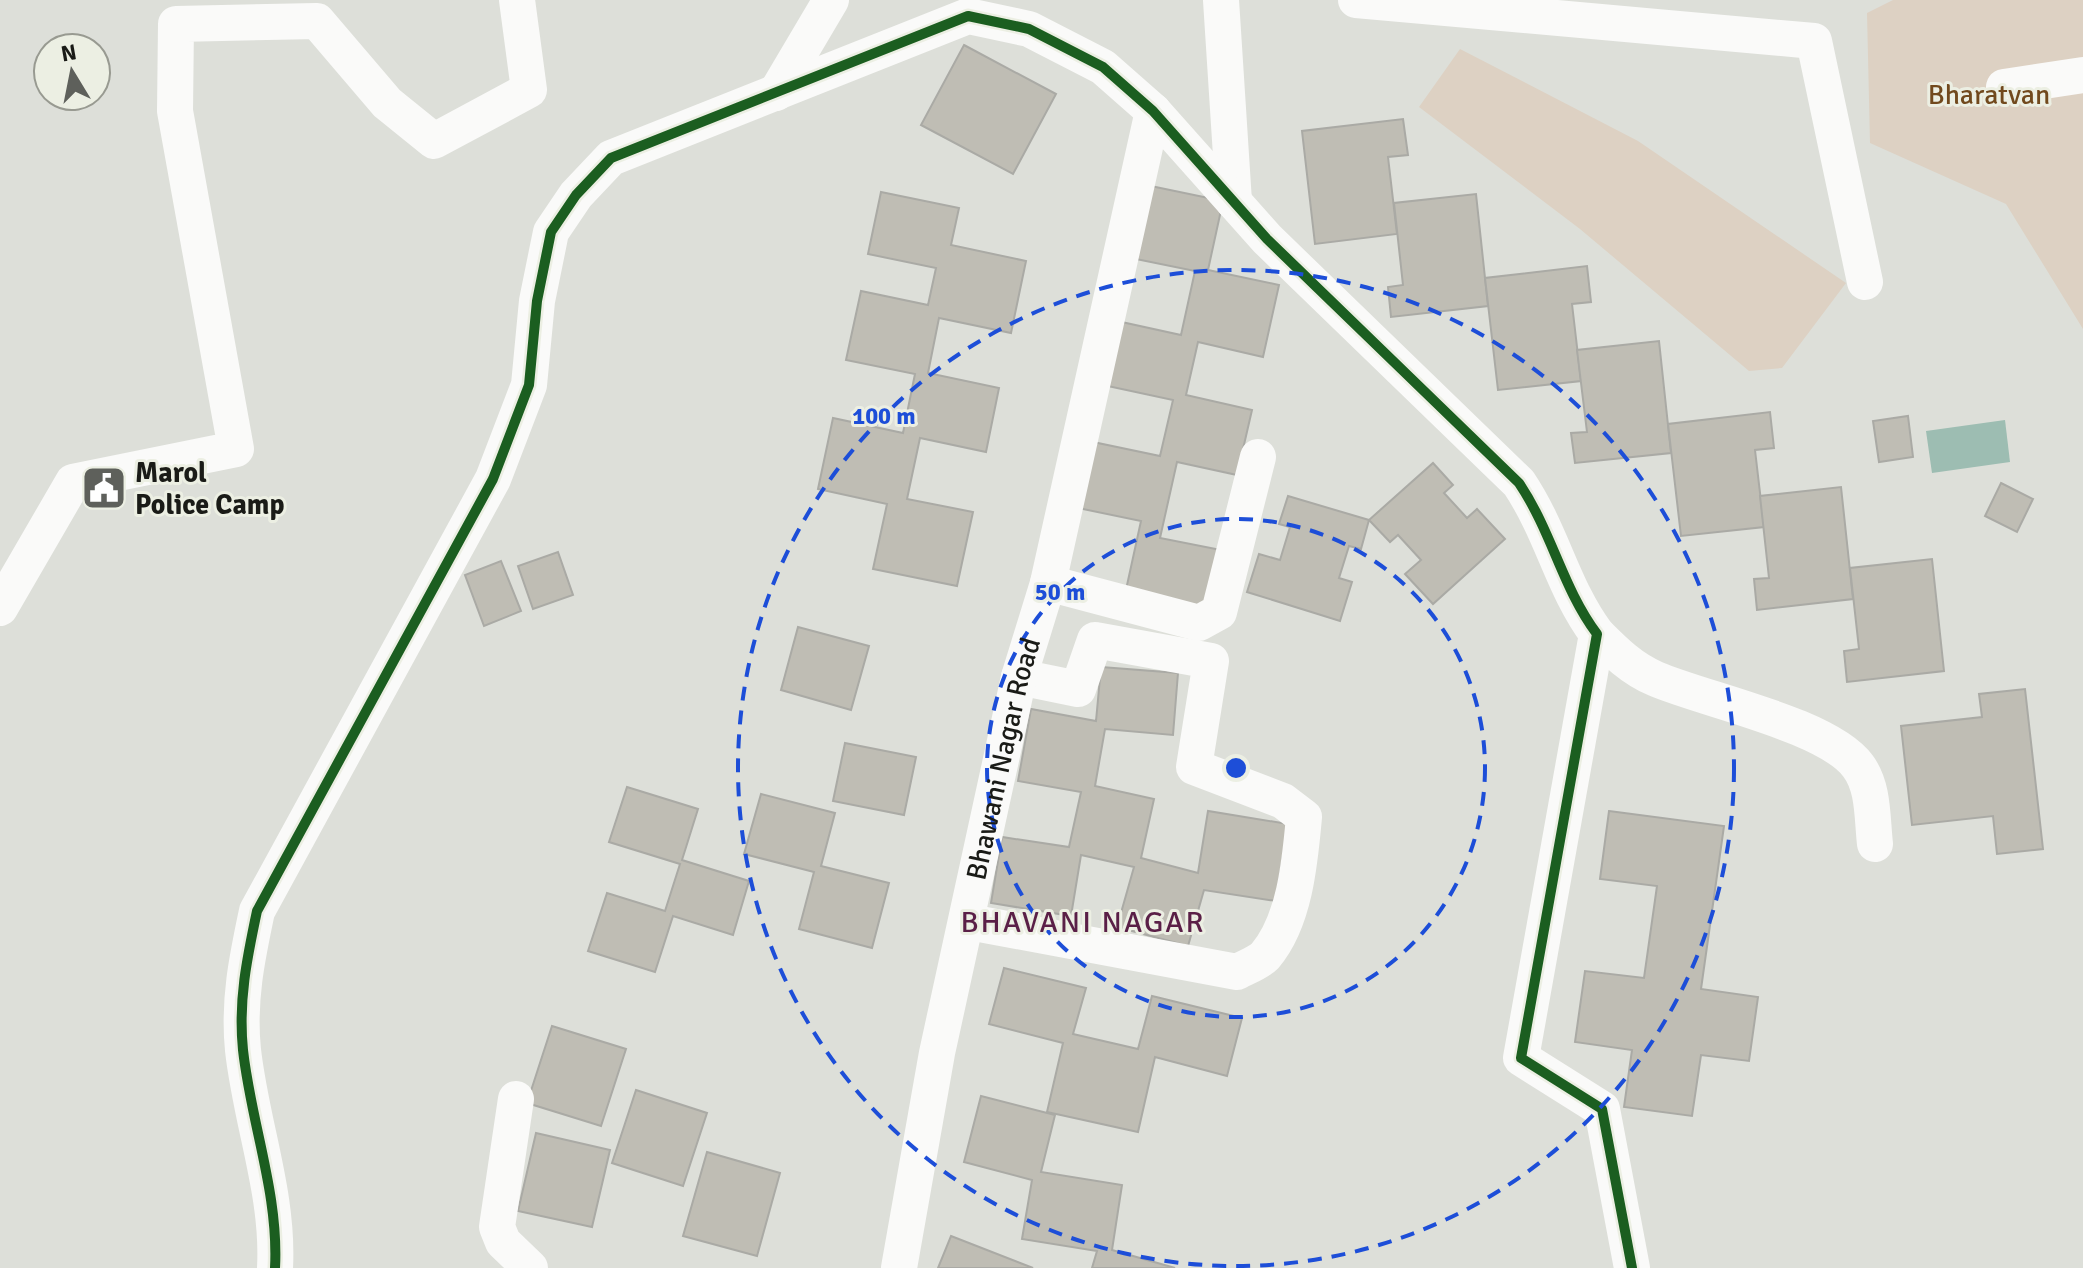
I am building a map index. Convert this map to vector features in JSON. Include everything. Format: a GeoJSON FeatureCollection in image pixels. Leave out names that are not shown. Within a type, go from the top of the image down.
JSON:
{"type":"FeatureCollection","features":[{"type":"Feature","properties":{"kind":"street"},"geometry":{"type":"LineString","coordinates":[[0,608],[73,482],[236,449],[175,111],[176,24],[317,21],[387,103],[434,141],[529,90],[517,0]]}},
{"type":"Feature","properties":{"kind":"street"},"geometry":{"type":"LineString","coordinates":[[776,93],[831,0]]}},
{"type":"Feature","properties":{"kind":"street"},"geometry":{"type":"LineString","coordinates":[[1221,0],[1234,202]]}},
{"type":"Feature","properties":{"kind":"street"},"geometry":{"type":"LineString","coordinates":[[1356,0],[1814,41],[1865,282]]}},
{"type":"Feature","properties":{"kind":"street"},"geometry":{"type":"LineString","coordinates":[[275,1268],[277,1233],[243,1051],[241,988],[257,911],[493,479],[529,385],[537,301],[551,232],[576,195],[611,158],[968,16],[1029,29],[1103,67],[1153,111],[1267,239],[1519,483],[1542,517],[1576,605],[1597,634],[1622,659],[1653,678],[1834,744],[1858,765],[1869,788],[1875,844]]}},
{"type":"Feature","properties":{"kind":"street"},"geometry":{"type":"LineString","coordinates":[[2004,87],[2083,75]]}},
{"type":"Feature","properties":{"kind":"street","name":"Bhawani Nagar Road"},"geometry":{"type":"LineString","coordinates":[[899,1268],[937,1053],[969,922],[1019,677],[1048,583],[1153,111]]}},
{"type":"Feature","properties":{"kind":"street"},"geometry":{"type":"LineString","coordinates":[[1048,583],[1199,623],[1210,620],[1219,612],[1258,457]]}},
{"type":"Feature","properties":{"kind":"street"},"geometry":{"type":"LineString","coordinates":[[1597,634],[1521,1058],[1602,1109],[1632,1268]]}},
{"type":"Feature","properties":{"kind":"street"},"geometry":{"type":"LineString","coordinates":[[969,922],[1237,972],[1264,957],[1285,918],[1300,860],[1304,817],[1283,801],[1194,767],[1211,661],[1095,640],[1078,689],[1019,677]]}},
{"type":"Feature","properties":{"kind":"street"},"geometry":{"type":"LineString","coordinates":[[516,1099],[497,1227],[503,1242],[530,1268]]}},
{"type":"Feature","properties":{"kind":"green space","name":"Bharatvan"},"geometry":{"type":"Polygon","coordinates":[[[1893,0],[2083,0],[2083,329],[2006,204],[1870,143],[1867,13],[1893,0]]]}},
{"type":"Feature","properties":{"kind":"green space"},"geometry":{"type":"Polygon","coordinates":[[[1460,49],[1638,141],[1846,283],[1782,368],[1749,371],[1580,229],[1419,107],[1460,49]]]}},
{"type":"Feature","properties":{"kind":"shaded area"},"geometry":{"type":"Polygon","coordinates":[[[2005,420],[2010,462],[1932,473],[1926,431],[2005,420]]]}},
{"type":"Feature","properties":{"kind":"building"},"geometry":{"type":"Polygon","coordinates":[[[964,45],[1056,94],[1013,174],[921,125],[964,45]]]}},
{"type":"Feature","properties":{"kind":"building"},"geometry":{"type":"Polygon","coordinates":[[[1403,119],[1408,155],[1388,157],[1397,234],[1315,244],[1302,131],[1403,119]]]}},
{"type":"Feature","properties":{"kind":"building"},"geometry":{"type":"Polygon","coordinates":[[[1146,185],[1223,201],[1208,270],[1279,285],[1263,357],[1198,342],[1186,395],[1252,410],[1237,475],[1177,462],[1160,538],[1221,550],[1206,617],[1124,599],[1141,521],[1078,508],[1093,442],[1160,456],[1173,400],[1103,385],[1117,321],[1181,335],[1195,271],[1131,258],[1146,185]]]}},
{"type":"Feature","properties":{"kind":"building"},"geometry":{"type":"Polygon","coordinates":[[[881,192],[959,208],[951,245],[1026,261],[1011,333],[939,318],[928,373],[999,388],[986,452],[920,438],[907,499],[973,512],[957,586],[873,569],[887,504],[818,489],[833,418],[903,433],[915,374],[846,360],[861,291],[928,305],[936,268],[868,254],[881,192]]]}},
{"type":"Feature","properties":{"kind":"building"},"geometry":{"type":"Polygon","coordinates":[[[1476,194],[1488,306],[1391,317],[1388,287],[1403,285],[1394,203],[1476,194]]]}},
{"type":"Feature","properties":{"kind":"building"},"geometry":{"type":"Polygon","coordinates":[[[1587,266],[1591,302],[1572,304],[1581,381],[1498,390],[1485,278],[1587,266]]]}},
{"type":"Feature","properties":{"kind":"building"},"geometry":{"type":"Polygon","coordinates":[[[1659,341],[1671,453],[1575,463],[1571,433],[1587,432],[1577,350],[1659,341]]]}},
{"type":"Feature","properties":{"kind":"building"},"geometry":{"type":"Polygon","coordinates":[[[1770,412],[1774,448],[1755,450],[1764,527],[1681,536],[1668,424],[1770,412]]]}},
{"type":"Feature","properties":{"kind":"building"},"geometry":{"type":"Polygon","coordinates":[[[1908,416],[1913,457],[1879,462],[1873,421],[1908,416]]]}},
{"type":"Feature","properties":{"kind":"building"},"geometry":{"type":"Polygon","coordinates":[[[1433,463],[1453,485],[1444,493],[1467,518],[1477,509],[1505,539],[1433,604],[1405,574],[1421,560],[1398,535],[1390,542],[1369,520],[1433,463]]]}},
{"type":"Feature","properties":{"kind":"building"},"geometry":{"type":"Polygon","coordinates":[[[2001,483],[2033,499],[2017,532],[1985,516],[2001,483]]]}},
{"type":"Feature","properties":{"kind":"building"},"geometry":{"type":"Polygon","coordinates":[[[1841,487],[1853,599],[1757,610],[1754,579],[1769,578],[1760,496],[1841,487]]]}},
{"type":"Feature","properties":{"kind":"building"},"geometry":{"type":"Polygon","coordinates":[[[1288,496],[1369,520],[1361,549],[1349,546],[1339,578],[1352,582],[1340,621],[1247,592],[1259,554],[1280,560],[1290,527],[1279,524],[1288,496]]]}},
{"type":"Feature","properties":{"kind":"building"},"geometry":{"type":"Polygon","coordinates":[[[558,552],[573,595],[533,609],[518,566],[558,552]]]}},
{"type":"Feature","properties":{"kind":"building"},"geometry":{"type":"Polygon","coordinates":[[[1932,559],[1944,671],[1847,682],[1844,651],[1859,649],[1850,568],[1932,559]]]}},
{"type":"Feature","properties":{"kind":"building"},"geometry":{"type":"Polygon","coordinates":[[[501,561],[521,611],[484,626],[465,575],[501,561]]]}},
{"type":"Feature","properties":{"kind":"building"},"geometry":{"type":"Polygon","coordinates":[[[798,627],[869,646],[851,710],[781,690],[798,627]]]}},
{"type":"Feature","properties":{"kind":"building"},"geometry":{"type":"Polygon","coordinates":[[[1101,667],[1178,673],[1173,735],[1105,729],[1095,786],[1154,799],[1141,858],[1198,873],[1208,811],[1288,824],[1276,901],[1204,890],[1188,946],[1117,927],[1134,867],[1081,855],[1071,916],[991,903],[1002,837],[1069,847],[1081,792],[1018,781],[1031,709],[1096,721],[1101,667]]]}},
{"type":"Feature","properties":{"kind":"building"},"geometry":{"type":"Polygon","coordinates":[[[2025,689],[2043,849],[1997,854],[1993,816],[1912,825],[1901,726],[1982,717],[1979,694],[2025,689]]]}},
{"type":"Feature","properties":{"kind":"building"},"geometry":{"type":"Polygon","coordinates":[[[845,743],[916,757],[904,815],[833,801],[845,743]]]}},
{"type":"Feature","properties":{"kind":"building"},"geometry":{"type":"Polygon","coordinates":[[[627,787],[698,809],[682,860],[749,881],[733,935],[673,916],[655,972],[588,951],[607,893],[665,911],[680,864],[609,842],[627,787]]]}},
{"type":"Feature","properties":{"kind":"building"},"geometry":{"type":"Polygon","coordinates":[[[761,794],[835,813],[821,866],[889,883],[872,948],[799,929],[814,872],[744,854],[761,794]]]}},
{"type":"Feature","properties":{"kind":"building"},"geometry":{"type":"Polygon","coordinates":[[[1609,811],[1724,826],[1701,989],[1758,997],[1749,1061],[1701,1055],[1692,1116],[1624,1107],[1632,1050],[1575,1042],[1585,971],[1644,978],[1657,886],[1600,879],[1609,811]]]}},
{"type":"Feature","properties":{"kind":"building"},"geometry":{"type":"Polygon","coordinates":[[[1004,968],[1086,988],[1073,1034],[1138,1049],[1152,996],[1242,1018],[1227,1076],[1155,1057],[1138,1132],[1047,1112],[1063,1043],[989,1024],[1004,968]]]}},
{"type":"Feature","properties":{"kind":"building"},"geometry":{"type":"Polygon","coordinates":[[[552,1026],[626,1049],[601,1126],[527,1103],[552,1026]]]}},
{"type":"Feature","properties":{"kind":"building"},"geometry":{"type":"Polygon","coordinates":[[[636,1090],[707,1113],[683,1186],[612,1163],[636,1090]]]}},
{"type":"Feature","properties":{"kind":"building"},"geometry":{"type":"Polygon","coordinates":[[[981,1096],[1055,1115],[1041,1172],[1122,1185],[1112,1250],[1175,1268],[1092,1268],[1097,1251],[1022,1239],[1032,1180],[964,1162],[981,1096]]]}},
{"type":"Feature","properties":{"kind":"building"},"geometry":{"type":"Polygon","coordinates":[[[536,1133],[610,1150],[592,1227],[518,1211],[536,1133]]]}},
{"type":"Feature","properties":{"kind":"building"},"geometry":{"type":"Polygon","coordinates":[[[707,1152],[780,1173],[757,1256],[683,1236],[707,1152]]]}},
{"type":"Feature","properties":{"kind":"building"},"geometry":{"type":"Polygon","coordinates":[[[951,1236],[1033,1268],[938,1268],[951,1236]]]}},
{"type":"Feature","properties":{"kind":"cycle path"},"geometry":{"type":"LineString","coordinates":[[275,1268],[273,1213],[247,1077],[242,1032],[244,980],[257,911],[493,479],[529,385],[537,301],[551,232],[576,195],[611,158],[968,16],[1029,29],[1103,67],[1153,111],[1267,239],[1519,483],[1531,502],[1575,598],[1597,634],[1521,1058],[1602,1109],[1632,1268]]}},
{"type":"Feature","properties":{"kind":"place","name":"Marol Police Camp"},"geometry":{"type":"Point","coordinates":[104,488]}},
{"type":"Feature","properties":{"kind":"district","name":"BHAVANI NAGAR"},"geometry":{"type":"Point","coordinates":[1083,922]}}]}
